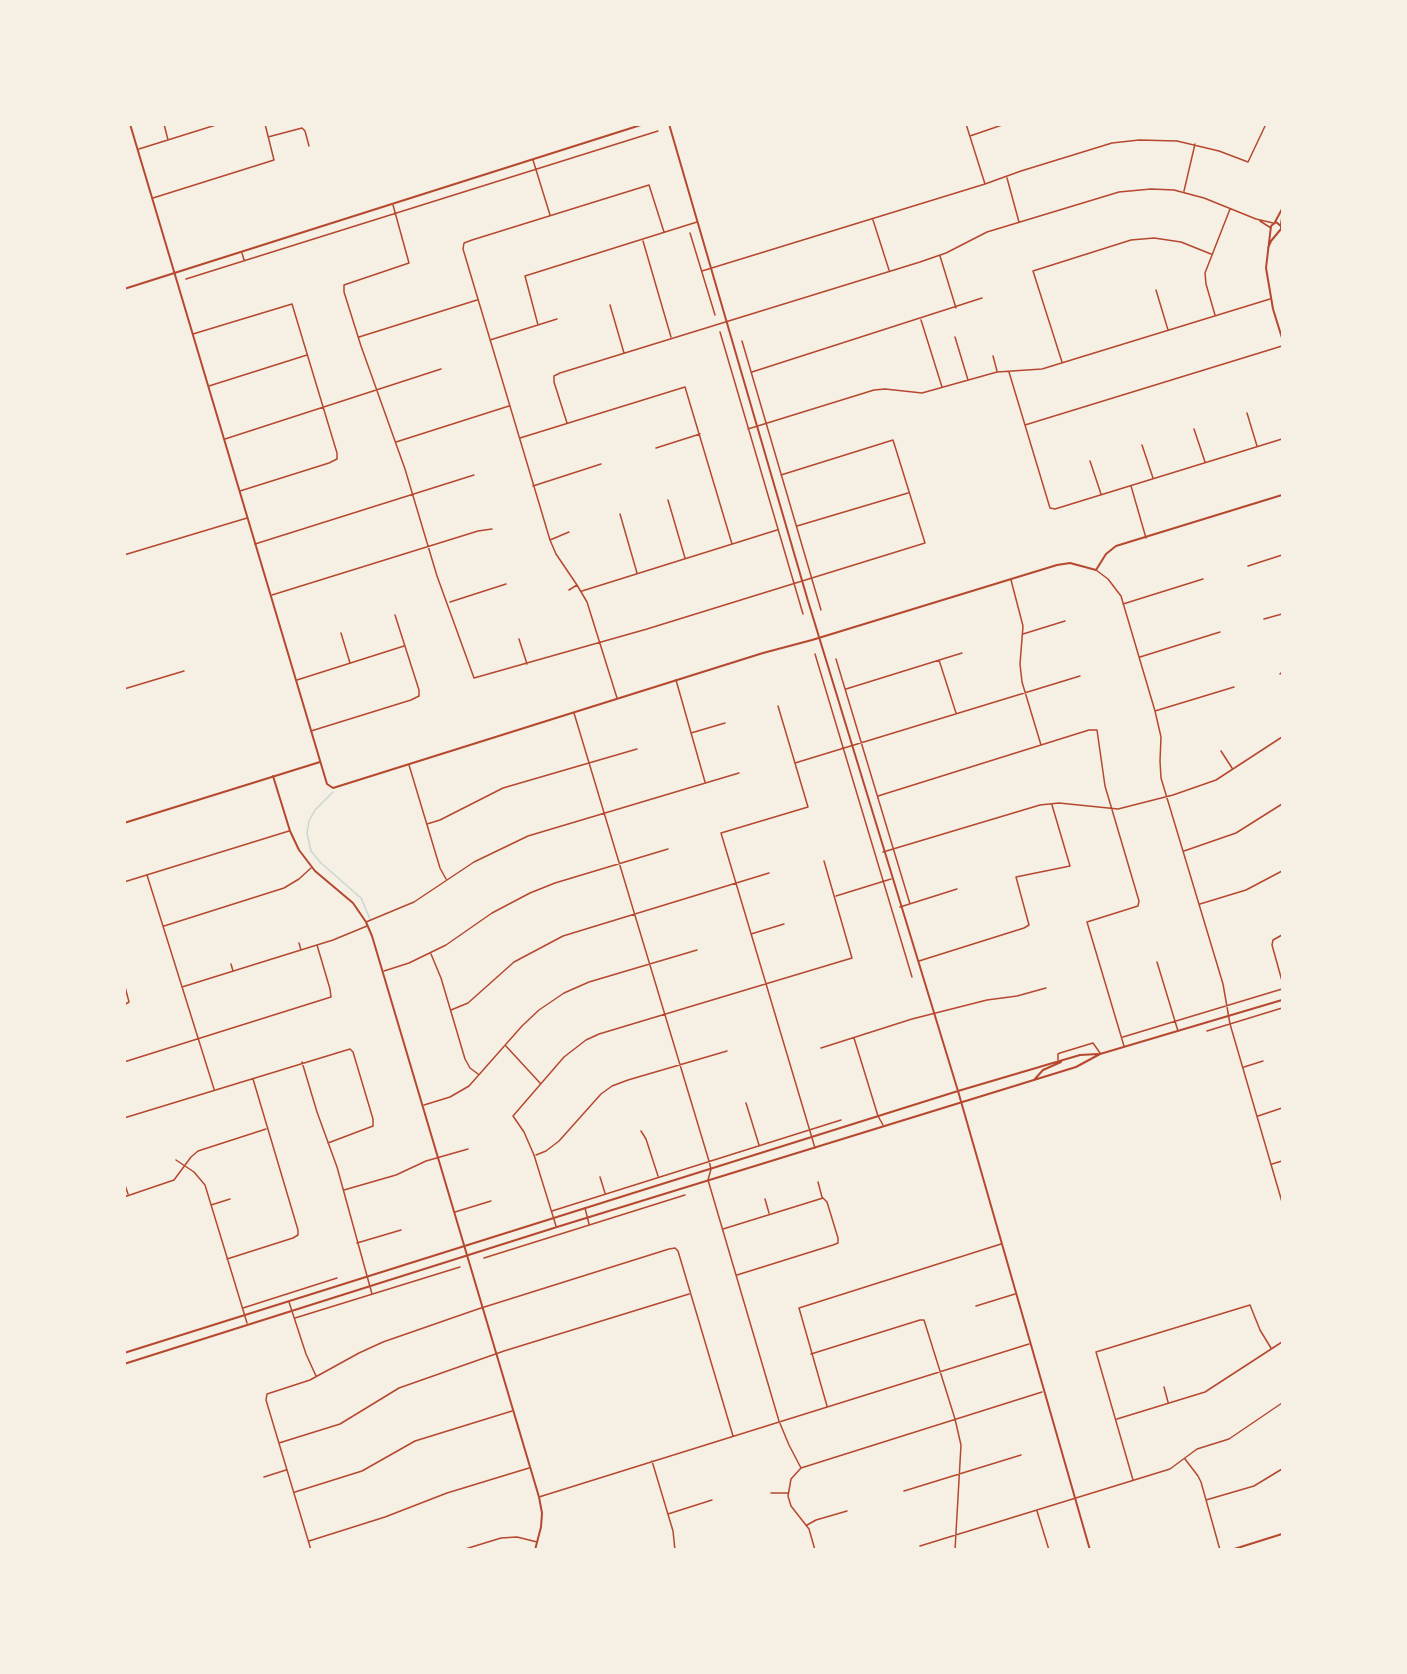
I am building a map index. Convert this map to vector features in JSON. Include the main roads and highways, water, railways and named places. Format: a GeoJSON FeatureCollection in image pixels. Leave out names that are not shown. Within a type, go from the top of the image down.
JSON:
{"type":"FeatureCollection","features":[{"type":"Feature","properties":{"kind":"main road"},"geometry":{"type":"LineString","coordinates":[[130,124],[320,762],[330,787],[337,787],[675,680],[1057,565],[1070,563],[1096,570],[1106,554],[1116,546],[1282,495]]}},
{"type":"Feature","properties":{"kind":"main road"},"geometry":{"type":"LineString","coordinates":[[124,289],[644,124]]}},
{"type":"Feature","properties":{"kind":"main road"},"geometry":{"type":"LineString","coordinates":[[669,124],[851,746],[958,1091],[1000,1244],[1090,1550]]}},
{"type":"Feature","properties":{"kind":"main road"},"geometry":{"type":"LineString","coordinates":[[1282,209],[1271,230],[1266,268],[1271,298],[1282,338]]}},
{"type":"Feature","properties":{"kind":"main road"},"geometry":{"type":"LineString","coordinates":[[1268,249],[1282,226],[1282,218]]}},
{"type":"Feature","properties":{"kind":"main road"},"geometry":{"type":"LineString","coordinates":[[1274,223],[1282,226]]}},
{"type":"Feature","properties":{"kind":"main road"},"geometry":{"type":"LineString","coordinates":[[1271,230],[1279,232]]}},
{"type":"Feature","properties":{"kind":"main road"},"geometry":{"type":"LineString","coordinates":[[124,823],[320,762]]}},
{"type":"Feature","properties":{"kind":"main road"},"geometry":{"type":"LineString","coordinates":[[273,777],[290,831],[299,850],[312,867],[350,900],[367,924],[383,971],[539,1497],[542,1520],[535,1550]]}},
{"type":"Feature","properties":{"kind":"main road"},"geometry":{"type":"LineString","coordinates":[[124,1353],[958,1091],[1080,1055],[1100,1054],[1282,1000]]}},
{"type":"Feature","properties":{"kind":"main road"},"geometry":{"type":"LineString","coordinates":[[124,1364],[557,1227],[1079,1066],[1100,1054]]}},
{"type":"Feature","properties":{"kind":"main road"},"geometry":{"type":"LineString","coordinates":[[1034,1080],[1043,1070],[1065,1059]]}},
{"type":"Feature","properties":{"kind":"main road"},"geometry":{"type":"LineString","coordinates":[[1231,1550],[1282,1534]]}},
{"type":"Feature","properties":{"kind":"waterway"},"geometry":{"type":"LineString","coordinates":[[333,792],[315,810],[309,821],[307,833],[311,851],[321,863],[361,898],[370,919]]}}]}
